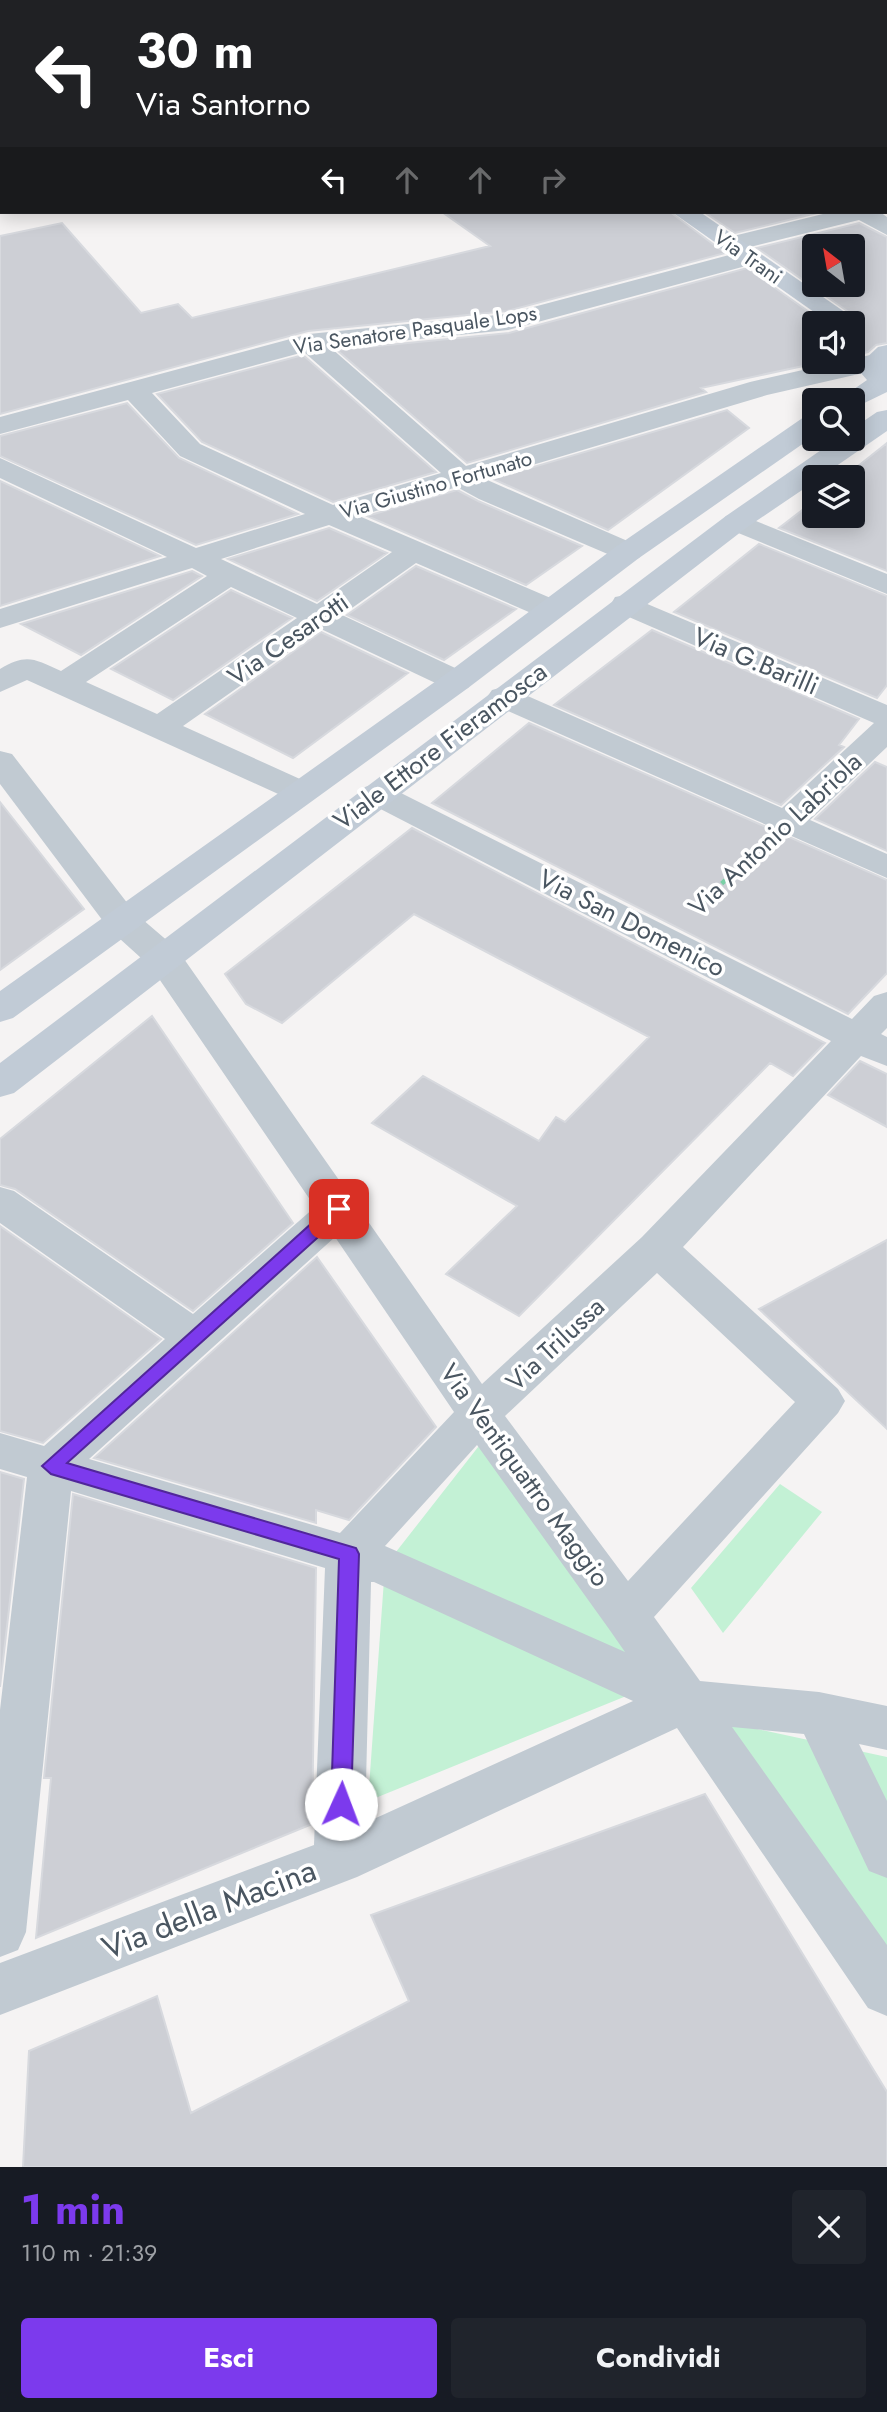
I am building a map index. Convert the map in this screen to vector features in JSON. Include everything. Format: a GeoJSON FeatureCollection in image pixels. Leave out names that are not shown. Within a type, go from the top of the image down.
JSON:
{"type":"FeatureCollection","features":[{"type":"Feature","properties":{"kind":"main road","name":"Via Trani"},"geometry":{"type":"LineString","coordinates":[[687,214],[829,311]]}},
{"type":"Feature","properties":{"kind":"main road","name":"Via Trani"},"geometry":{"type":"LineString","coordinates":[[865,343],[884,366]]}},
{"type":"Feature","properties":{"kind":"main road"},"geometry":{"type":"LineString","coordinates":[[863,388],[884,366]]}},
{"type":"Feature","properties":{"kind":"main road","name":"Viale Ettore Fieramosca"},"geometry":{"type":"LineString","coordinates":[[0,1083],[626,604],[736,522],[887,418]]}},
{"type":"Feature","properties":{"kind":"main road"},"geometry":{"type":"LineString","coordinates":[[0,1009],[299,791],[457,681],[628,552],[802,431]]}},
{"type":"Feature","properties":{"kind":"street","name":"Via Senatore Pasquale Lops"},"geometry":{"type":"LineString","coordinates":[[0,426],[309,342],[508,322],[856,214]]}},
{"type":"Feature","properties":{"kind":"street"},"geometry":{"type":"LineString","coordinates":[[865,214],[887,228]]}},
{"type":"Feature","properties":{"kind":"street"},"geometry":{"type":"LineString","coordinates":[[309,342],[463,478],[489,493],[628,552]]}},
{"type":"Feature","properties":{"kind":"street","name":"Via Giustino Fortunato"},"geometry":{"type":"LineString","coordinates":[[0,619],[331,515],[760,388],[884,366]]}},
{"type":"Feature","properties":{"kind":"street"},"geometry":{"type":"LineString","coordinates":[[134,390],[190,450],[331,515],[549,609]]}},
{"type":"Feature","properties":{"kind":"street"},"geometry":{"type":"LineString","coordinates":[[0,467],[457,681]]}},
{"type":"Feature","properties":{"kind":"street"},"geometry":{"type":"LineString","coordinates":[[736,522],[887,585]]}},
{"type":"Feature","properties":{"kind":"street","name":"Via Cesarotti"},"geometry":{"type":"LineString","coordinates":[[159,728],[415,550]]}},
{"type":"Feature","properties":{"kind":"street"},"geometry":{"type":"LineString","coordinates":[[62,684],[229,575]]}},
{"type":"Feature","properties":{"kind":"street","name":"Via G.Barilli"},"geometry":{"type":"LineString","coordinates":[[626,604],[887,717]]}},
{"type":"Feature","properties":{"kind":"street"},"geometry":{"type":"LineString","coordinates":[[13,675],[62,684],[299,791]]}},
{"type":"Feature","properties":{"kind":"street"},"geometry":{"type":"LineString","coordinates":[[503,697],[887,867]]}},
{"type":"Feature","properties":{"kind":"street","name":"Via Antonio Labriola"},"geometry":{"type":"LineString","coordinates":[[787,822],[887,729]]}},
{"type":"Feature","properties":{"kind":"street","name":"Via Ventiquattro Maggio"},"geometry":{"type":"LineString","coordinates":[[0,761],[122,921],[164,957],[339,1209],[481,1428],[699,1711],[887,1990]]}},
{"type":"Feature","properties":{"kind":"street","name":"Via San Domenico"},"geometry":{"type":"LineString","coordinates":[[377,794],[872,1045]]}},
{"type":"Feature","properties":{"kind":"street","name":"Via Trilussa"},"geometry":{"type":"LineString","coordinates":[[349,1554],[481,1428],[657,1248],[872,1045],[887,1005]]}},
{"type":"Feature","properties":{"kind":"street"},"geometry":{"type":"LineString","coordinates":[[0,1202],[195,1338]]}},
{"type":"Feature","properties":{"kind":"street"},"geometry":{"type":"LineString","coordinates":[[0,1932],[13,1699],[51,1466],[339,1209]]}},
{"type":"Feature","properties":{"kind":"street"},"geometry":{"type":"LineString","coordinates":[[626,1615],[823,1401],[657,1248]]}},
{"type":"Feature","properties":{"kind":"street"},"geometry":{"type":"LineString","coordinates":[[0,1451],[385,1566],[699,1711],[819,1714],[887,1728]]}},
{"type":"Feature","properties":{"kind":"street"},"geometry":{"type":"LineString","coordinates":[[339,1860],[349,1554]]}},
{"type":"Feature","properties":{"kind":"street","name":"Via della Macina"},"geometry":{"type":"LineString","coordinates":[[0,1989],[339,1860],[699,1711]]}},
{"type":"Feature","properties":{"kind":"street"},"geometry":{"type":"LineString","coordinates":[[819,1714],[887,1854]]}},
{"type":"Feature","properties":{"kind":"street"},"geometry":{"type":"LineString","coordinates":[[339,1860],[368,1801]]}},
{"type":"Feature","properties":{"kind":"path","name":"Via Antonio Labriola"},"geometry":{"type":"LineString","coordinates":[[663,939],[787,822]]}},
{"type":"Feature","properties":{"kind":"green space"},"geometry":{"type":"Polygon","coordinates":[[[482,1442],[651,1686],[368,1801],[385,1566],[482,1442]]]}},
{"type":"Feature","properties":{"kind":"green space"},"geometry":{"type":"Polygon","coordinates":[[[780,1484],[822,1512],[723,1633],[691,1588],[780,1484]]]}},
{"type":"Feature","properties":{"kind":"green space"},"geometry":{"type":"Polygon","coordinates":[[[715,1720],[887,1757],[887,1964],[715,1720]]]}},
{"type":"Feature","properties":{"kind":"building"},"geometry":{"type":"Polygon","coordinates":[[[445,214],[673,214],[725,253],[507,311],[308,331],[0,414],[0,236],[62,223],[141,313],[178,304],[192,318],[490,246],[445,214]]]}},
{"type":"Feature","properties":{"kind":"building"},"geometry":{"type":"Polygon","coordinates":[[[707,214],[813,214],[735,233],[707,214]]]}},
{"type":"Feature","properties":{"kind":"building"},"geometry":{"type":"Polygon","coordinates":[[[859,223],[887,237],[887,343],[876,345],[865,353],[865,311],[847,311],[829,298],[865,297],[865,234],[814,234],[859,223]]]}},
{"type":"Feature","properties":{"kind":"building"},"geometry":{"type":"Polygon","coordinates":[[[802,237],[802,279],[757,248],[802,237]]]}},
{"type":"Feature","properties":{"kind":"building"},"geometry":{"type":"Polygon","coordinates":[[[747,268],[808,311],[802,311],[802,366],[701,388],[706,392],[467,463],[337,350],[509,333],[747,268]]]}},
{"type":"Feature","properties":{"kind":"building"},"geometry":{"type":"Polygon","coordinates":[[[303,355],[436,472],[333,502],[202,442],[157,394],[303,355]]]}},
{"type":"Feature","properties":{"kind":"building"},"geometry":{"type":"Polygon","coordinates":[[[127,403],[179,458],[298,514],[196,545],[0,456],[0,436],[127,403]]]}},
{"type":"Feature","properties":{"kind":"building"},"geometry":{"type":"Polygon","coordinates":[[[727,410],[749,428],[608,530],[493,479],[727,410]]]}},
{"type":"Feature","properties":{"kind":"building"},"geometry":{"type":"Polygon","coordinates":[[[887,443],[887,571],[779,528],[802,510],[802,528],[865,528],[865,465],[859,465],[887,443]]]}},
{"type":"Feature","properties":{"kind":"building"},"geometry":{"type":"Polygon","coordinates":[[[0,481],[160,556],[0,606],[0,481]]]}},
{"type":"Feature","properties":{"kind":"building"},"geometry":{"type":"Polygon","coordinates":[[[457,490],[582,546],[526,585],[367,516],[457,490]]]}},
{"type":"Feature","properties":{"kind":"building"},"geometry":{"type":"Polygon","coordinates":[[[329,528],[387,553],[317,601],[228,559],[329,528]]]}},
{"type":"Feature","properties":{"kind":"building"},"geometry":{"type":"Polygon","coordinates":[[[759,544],[887,596],[887,685],[877,698],[674,612],[759,544]]]}},
{"type":"Feature","properties":{"kind":"building"},"geometry":{"type":"Polygon","coordinates":[[[416,566],[516,609],[444,660],[347,615],[416,566]]]}},
{"type":"Feature","properties":{"kind":"building"},"geometry":{"type":"Polygon","coordinates":[[[192,571],[202,576],[81,655],[21,624],[192,571]]]}},
{"type":"Feature","properties":{"kind":"building"},"geometry":{"type":"Polygon","coordinates":[[[231,590],[292,618],[173,700],[111,669],[231,590]]]}},
{"type":"Feature","properties":{"kind":"building"},"geometry":{"type":"Polygon","coordinates":[[[652,630],[859,719],[839,745],[844,747],[781,805],[554,705],[652,630]]]}},
{"type":"Feature","properties":{"kind":"building"},"geometry":{"type":"Polygon","coordinates":[[[321,632],[408,673],[293,758],[205,714],[321,632]]]}},
{"type":"Feature","properties":{"kind":"building"},"geometry":{"type":"Polygon","coordinates":[[[529,723],[887,880],[887,973],[848,1014],[432,803],[529,723]]]}},
{"type":"Feature","properties":{"kind":"building"},"geometry":{"type":"Polygon","coordinates":[[[875,762],[887,767],[887,851],[815,819],[875,762]]]}},
{"type":"Feature","properties":{"kind":"building"},"geometry":{"type":"Polygon","coordinates":[[[0,802],[84,909],[0,970],[0,802]]]}},
{"type":"Feature","properties":{"kind":"building"},"geometry":{"type":"Polygon","coordinates":[[[412,828],[825,1043],[793,1076],[770,1063],[519,1316],[446,1274],[517,1206],[372,1123],[423,1076],[539,1141],[556,1117],[565,1122],[649,1037],[414,914],[282,1023],[246,1004],[225,974],[412,828]]]}},
{"type":"Feature","properties":{"kind":"building"},"geometry":{"type":"Polygon","coordinates":[[[152,1016],[293,1223],[193,1311],[15,1189],[0,1185],[0,1139],[152,1016]]]}},
{"type":"Feature","properties":{"kind":"building"},"geometry":{"type":"Polygon","coordinates":[[[860,1061],[887,1074],[887,1127],[828,1095],[860,1061]]]}},
{"type":"Feature","properties":{"kind":"building"},"geometry":{"type":"Polygon","coordinates":[[[0,1226],[161,1339],[43,1443],[0,1431],[0,1226]]]}},
{"type":"Feature","properties":{"kind":"building"},"geometry":{"type":"Polygon","coordinates":[[[887,1240],[887,1429],[759,1309],[887,1240]]]}},
{"type":"Feature","properties":{"kind":"building"},"geometry":{"type":"Polygon","coordinates":[[[317,1257],[436,1427],[349,1520],[316,1510],[316,1523],[94,1458],[317,1257]]]}},
{"type":"Feature","properties":{"kind":"building"},"geometry":{"type":"Polygon","coordinates":[[[0,1472],[24,1479],[0,1687],[0,1472]]]}},
{"type":"Feature","properties":{"kind":"building"},"geometry":{"type":"Polygon","coordinates":[[[73,1494],[316,1568],[312,1824],[36,1938],[51,1778],[44,1778],[73,1494]]]}},
{"type":"Feature","properties":{"kind":"building"},"geometry":{"type":"Polygon","coordinates":[[[705,1794],[887,2092],[887,2167],[23,2167],[29,2051],[157,1996],[191,2113],[409,2001],[371,1915],[705,1794]]]}},
{"type":"Feature","properties":{"kind":"route"},"geometry":{"type":"LineString","coordinates":[[339,1209],[51,1466],[349,1554],[341,1804]]}}]}
